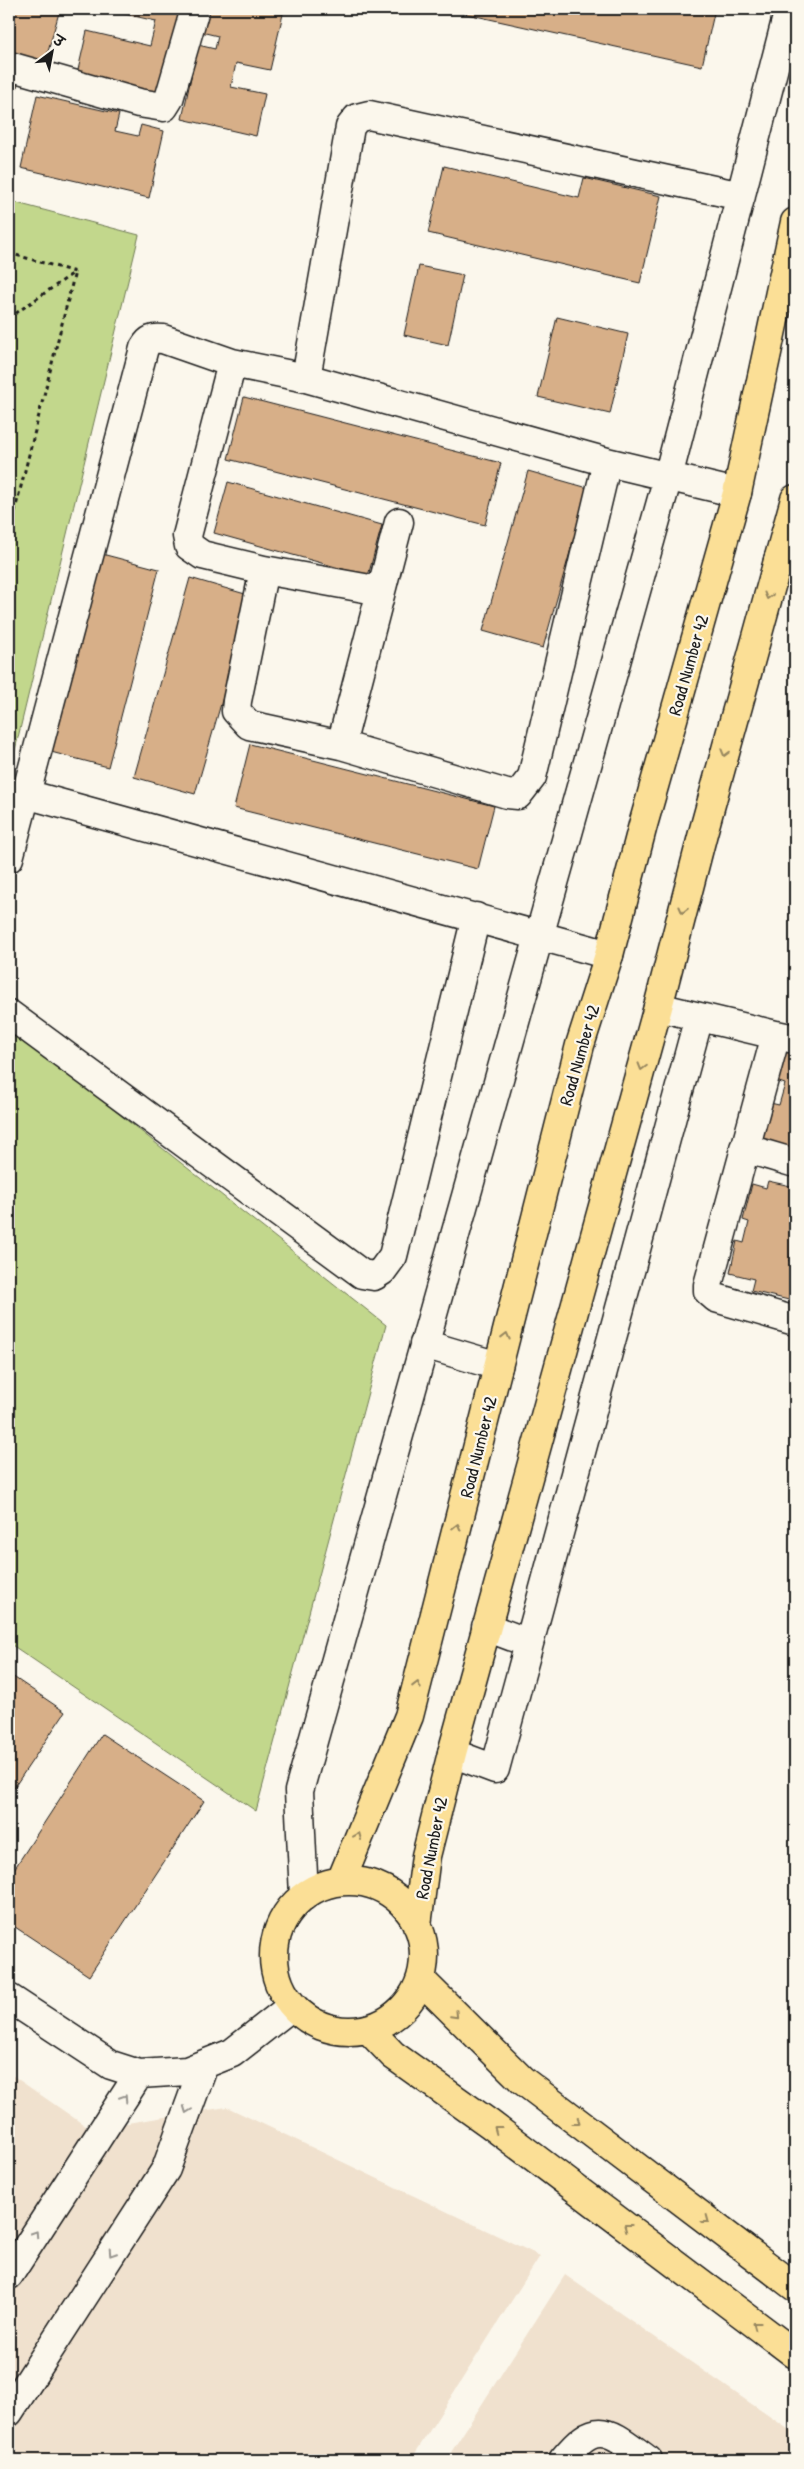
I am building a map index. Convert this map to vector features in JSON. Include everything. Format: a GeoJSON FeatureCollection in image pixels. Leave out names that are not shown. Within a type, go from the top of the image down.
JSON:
{"type":"FeatureCollection","features":[{"type":"Feature","properties":{"kind":"main road","name":"Road Number 42"},"geometry":{"type":"LineString","coordinates":[[341,1881],[409,1716],[580,1045],[609,955],[643,825],[738,493],[795,222]]}},
{"type":"Feature","properties":{"kind":"main road","name":"Road Number 42"},"geometry":{"type":"LineString","coordinates":[[418,1925],[426,1856],[452,1753],[658,1007],[703,833],[787,562],[795,500]]}},
{"type":"Feature","properties":{"kind":"main road"},"geometry":{"type":"LineString","coordinates":[[341,1881],[355,1881],[387,1892],[407,1908],[418,1925],[422,1938],[424,1964],[421,1980],[414,1995],[390,2020],[369,2030],[339,2031],[311,2021],[292,2006],[276,1975],[274,1948],[284,1918],[304,1896],[330,1884],[341,1881]]}},
{"type":"Feature","properties":{"kind":"main road"},"geometry":{"type":"LineString","coordinates":[[421,1980],[522,2080],[795,2287]]}},
{"type":"Feature","properties":{"kind":"main road"},"geometry":{"type":"LineString","coordinates":[[369,2030],[393,2055],[490,2124],[795,2354]]}},
{"type":"Feature","properties":{"kind":"street"},"geometry":{"type":"LineString","coordinates":[[9,66],[139,104],[164,107],[169,99],[195,9]]}},
{"type":"Feature","properties":{"kind":"street"},"geometry":{"type":"LineString","coordinates":[[304,1896],[299,1791],[668,477],[789,9]]}},
{"type":"Feature","properties":{"kind":"street"},"geometry":{"type":"LineString","coordinates":[[306,378],[350,127],[357,118],[369,115],[741,196]]}},
{"type":"Feature","properties":{"kind":"street"},"geometry":{"type":"LineString","coordinates":[[9,858],[144,348],[148,341],[154,338],[163,339],[232,363],[306,378],[607,462],[738,493]]}},
{"type":"Feature","properties":{"kind":"street"},"geometry":{"type":"LineString","coordinates":[[232,363],[187,536],[189,546],[202,555],[264,570],[381,591]]}},
{"type":"Feature","properties":{"kind":"street"},"geometry":{"type":"LineString","coordinates":[[264,570],[236,711],[249,725],[341,745],[507,794],[518,795],[527,786],[532,777],[607,462]]}},
{"type":"Feature","properties":{"kind":"street"},"geometry":{"type":"LineString","coordinates":[[341,745],[399,522]]}},
{"type":"Feature","properties":{"kind":"street"},"geometry":{"type":"LineString","coordinates":[[26,794],[609,955]]}},
{"type":"Feature","properties":{"kind":"street"},"geometry":{"type":"LineString","coordinates":[[9,1014],[362,1274],[374,1276],[382,1271],[393,1256],[476,917]]}},
{"type":"Feature","properties":{"kind":"street"},"geometry":{"type":"LineString","coordinates":[[658,1007],[786,1037],[744,1148],[708,1291],[716,1298],[795,1321]]}},
{"type":"Feature","properties":{"kind":"street"},"geometry":{"type":"LineString","coordinates":[[452,1753],[495,1769],[699,1017]]}},
{"type":"Feature","properties":{"kind":"street"},"geometry":{"type":"LineString","coordinates":[[744,1148],[795,1163]]}},
{"type":"Feature","properties":{"kind":"street"},"geometry":{"type":"LineString","coordinates":[[424,1344],[498,1366]]}},
{"type":"Feature","properties":{"kind":"street"},"geometry":{"type":"LineString","coordinates":[[486,1627],[529,1643]]}},
{"type":"Feature","properties":{"kind":"street"},"geometry":{"type":"LineString","coordinates":[[9,1998],[112,2065],[139,2074],[187,2072],[232,2053],[292,2006]]}},
{"type":"Feature","properties":{"kind":"street"},"geometry":{"type":"LineString","coordinates":[[9,2412],[166,2169],[204,2065]]}},
{"type":"Feature","properties":{"kind":"street"},"geometry":{"type":"LineString","coordinates":[[9,2275],[139,2074]]}},
{"type":"Feature","properties":{"kind":"street"},"geometry":{"type":"LineString","coordinates":[[563,2460],[589,2434],[604,2432],[620,2440],[648,2460]]}},
{"type":"Feature","properties":{"kind":"path"},"geometry":{"type":"LineString","coordinates":[[9,253],[76,272]]}},
{"type":"Feature","properties":{"kind":"path"},"geometry":{"type":"LineString","coordinates":[[9,318],[76,272]]}},
{"type":"Feature","properties":{"kind":"path"},"geometry":{"type":"LineString","coordinates":[[9,534],[76,272]]}},
{"type":"Feature","properties":{"kind":"shaded area"},"geometry":{"type":"Polygon","coordinates":[[[9,2073],[90,2129],[227,2107],[540,2256],[411,2460],[9,2460],[9,2073]]]}},
{"type":"Feature","properties":{"kind":"shaded area"},"geometry":{"type":"Polygon","coordinates":[[[565,2275],[795,2434],[795,2460],[446,2460],[565,2275]]]}},
{"type":"Feature","properties":{"kind":"green space"},"geometry":{"type":"Polygon","coordinates":[[[9,201],[139,235],[9,775],[9,201]]]}},
{"type":"Feature","properties":{"kind":"green space"},"geometry":{"type":"Polygon","coordinates":[[[9,1027],[386,1325],[256,1811],[9,1643],[9,1027]]]}},
{"type":"Feature","properties":{"kind":"building"},"geometry":{"type":"Polygon","coordinates":[[[9,9],[60,9],[42,73],[9,63],[9,9]]]}},
{"type":"Feature","properties":{"kind":"building"},"geometry":{"type":"Polygon","coordinates":[[[103,9],[180,9],[158,103],[75,83],[87,31],[150,46],[156,21],[103,9]]]}},
{"type":"Feature","properties":{"kind":"building"},"geometry":{"type":"Polygon","coordinates":[[[206,9],[258,9],[283,14],[270,70],[236,63],[231,87],[265,94],[256,136],[182,119],[198,45],[215,49],[218,36],[201,32],[206,9]]]}},
{"type":"Feature","properties":{"kind":"building"},"geometry":{"type":"Polygon","coordinates":[[[444,9],[715,9],[702,66],[444,9]]]}},
{"type":"Feature","properties":{"kind":"building"},"geometry":{"type":"Polygon","coordinates":[[[9,80],[18,83],[9,121],[9,80]]]}},
{"type":"Feature","properties":{"kind":"building"},"geometry":{"type":"Polygon","coordinates":[[[37,95],[119,114],[115,131],[138,136],[141,125],[164,131],[149,198],[21,168],[37,95]]]}},
{"type":"Feature","properties":{"kind":"building"},"geometry":{"type":"Polygon","coordinates":[[[444,166],[579,198],[584,178],[661,196],[640,283],[428,233],[444,166]]]}},
{"type":"Feature","properties":{"kind":"building"},"geometry":{"type":"Polygon","coordinates":[[[419,266],[463,275],[448,345],[404,335],[419,266]]]}},
{"type":"Feature","properties":{"kind":"building"},"geometry":{"type":"Polygon","coordinates":[[[557,317],[628,334],[610,414],[538,397],[557,317]]]}},
{"type":"Feature","properties":{"kind":"building"},"geometry":{"type":"Polygon","coordinates":[[[244,397],[501,463],[485,525],[228,459],[244,397]]]}},
{"type":"Feature","properties":{"kind":"building"},"geometry":{"type":"Polygon","coordinates":[[[528,471],[588,488],[543,648],[483,631],[528,471]]]}},
{"type":"Feature","properties":{"kind":"building"},"geometry":{"type":"Polygon","coordinates":[[[228,482],[382,525],[368,576],[214,533],[228,482]]]}},
{"type":"Feature","properties":{"kind":"building"},"geometry":{"type":"Polygon","coordinates":[[[102,554],[159,569],[108,767],[51,752],[102,554]]]}},
{"type":"Feature","properties":{"kind":"building"},"geometry":{"type":"Polygon","coordinates":[[[190,578],[252,596],[195,794],[134,777],[190,578]]]}},
{"type":"Feature","properties":{"kind":"building"},"geometry":{"type":"Polygon","coordinates":[[[250,744],[494,806],[478,869],[234,808],[250,744]]]}},
{"type":"Feature","properties":{"kind":"building"},"geometry":{"type":"Polygon","coordinates":[[[785,1046],[795,1049],[795,1157],[759,1148],[770,1103],[779,1105],[785,1084],[776,1081],[785,1046]]]}},
{"type":"Feature","properties":{"kind":"building"},"geometry":{"type":"Polygon","coordinates":[[[768,1181],[795,1187],[795,1239],[789,1261],[795,1263],[793,1301],[751,1291],[754,1279],[730,1273],[737,1241],[744,1243],[749,1222],[743,1220],[752,1184],[766,1188],[768,1181]]]}},
{"type":"Feature","properties":{"kind":"building"},"geometry":{"type":"Polygon","coordinates":[[[9,1674],[65,1712],[9,1795],[9,1674]]]}},
{"type":"Feature","properties":{"kind":"building"},"geometry":{"type":"Polygon","coordinates":[[[102,1734],[204,1801],[89,1976],[9,1923],[9,1877],[102,1734]]]}}]}
